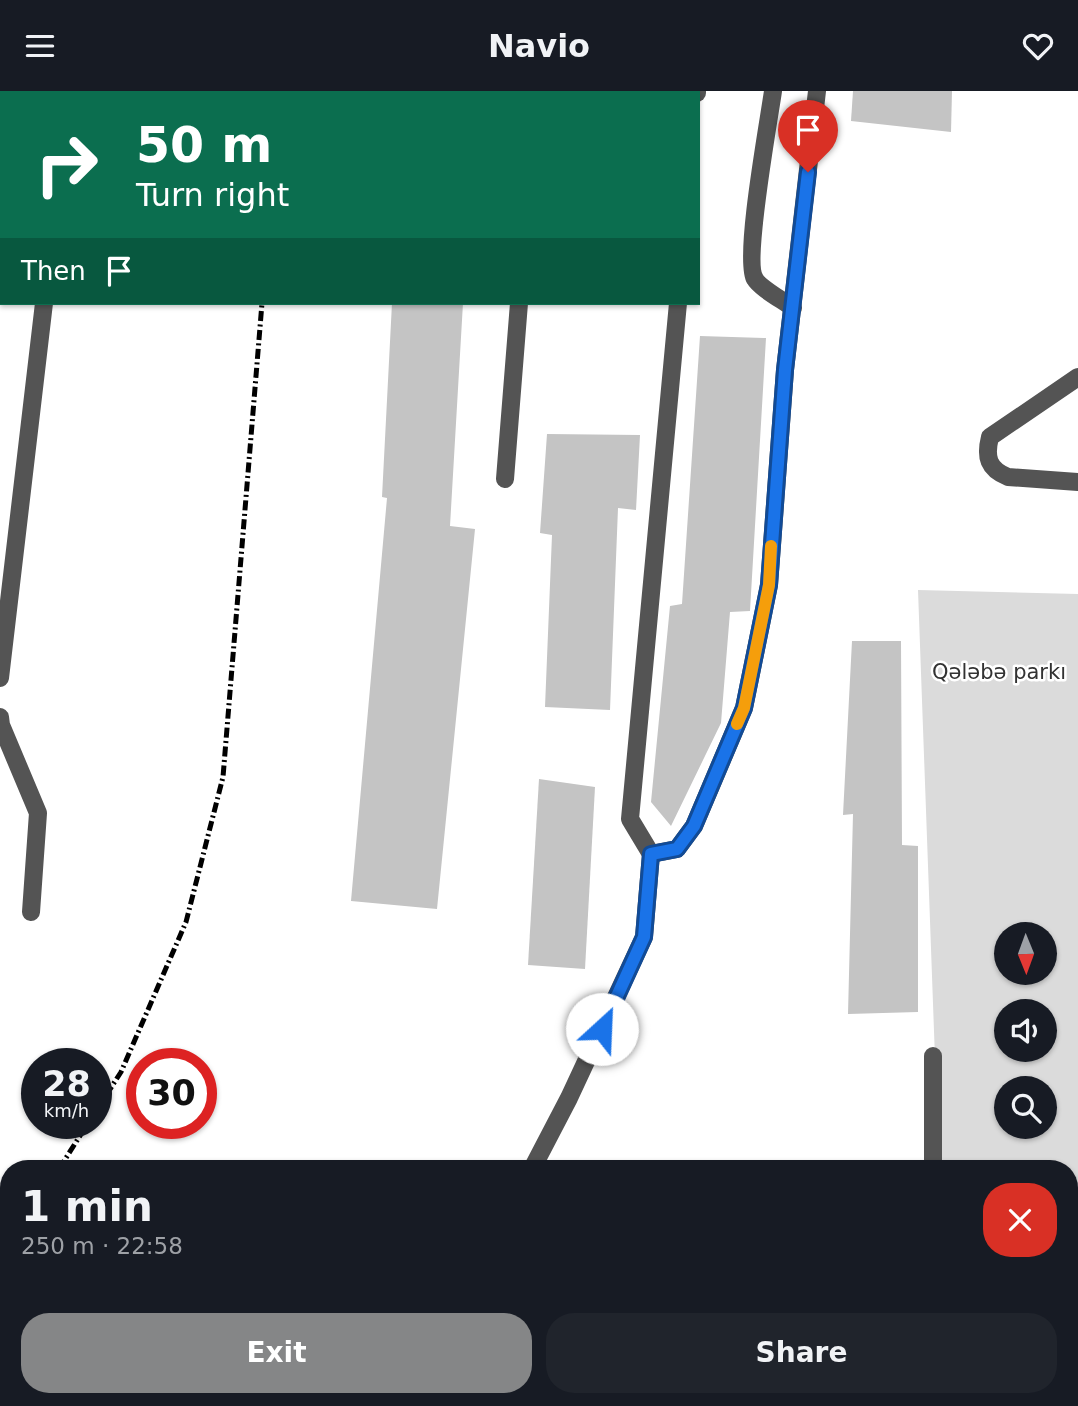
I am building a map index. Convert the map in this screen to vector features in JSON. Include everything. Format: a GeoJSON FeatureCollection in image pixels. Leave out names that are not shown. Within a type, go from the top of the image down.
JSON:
{"type":"FeatureCollection","features":[{"type":"Feature","properties":{"kind":"street"},"geometry":{"type":"LineString","coordinates":[[773,91],[752,240],[751,269],[755,280],[793,308]]}},
{"type":"Feature","properties":{"kind":"street"},"geometry":{"type":"LineString","coordinates":[[651,854],[677,849],[694,826],[744,708],[769,585],[785,370],[817,91]]}},
{"type":"Feature","properties":{"kind":"street"},"geometry":{"type":"LineString","coordinates":[[0,678],[44,305]]}},
{"type":"Feature","properties":{"kind":"street"},"geometry":{"type":"LineString","coordinates":[[505,479],[519,305]]}},
{"type":"Feature","properties":{"kind":"street"},"geometry":{"type":"LineString","coordinates":[[537,1160],[569,1098],[644,937],[651,854],[630,819],[678,305]]}},
{"type":"Feature","properties":{"kind":"street"},"geometry":{"type":"LineString","coordinates":[[1078,377],[990,437],[987,451],[990,465],[998,473],[1008,477],[1078,482]]}},
{"type":"Feature","properties":{"kind":"street"},"geometry":{"type":"LineString","coordinates":[[0,717],[38,813],[31,912]]}},
{"type":"Feature","properties":{"kind":"street"},"geometry":{"type":"LineString","coordinates":[[933,1056],[933,1160]]}},
{"type":"Feature","properties":{"kind":"green space","name":"Qələbə parkı"},"geometry":{"type":"Polygon","coordinates":[[[918,590],[1078,594],[1078,1160],[939,1160],[918,590]]]}},
{"type":"Feature","properties":{"kind":"building"},"geometry":{"type":"Polygon","coordinates":[[[853,91],[952,91],[951,132],[851,121],[853,91]]]}},
{"type":"Feature","properties":{"kind":"building"},"geometry":{"type":"Polygon","coordinates":[[[392,305],[463,305],[450,526],[475,529],[437,909],[351,901],[387,498],[382,497],[392,305]]]}},
{"type":"Feature","properties":{"kind":"building"},"geometry":{"type":"Polygon","coordinates":[[[700,336],[766,338],[750,611],[730,612],[721,723],[671,826],[651,802],[670,606],[682,604],[700,336]]]}},
{"type":"Feature","properties":{"kind":"building"},"geometry":{"type":"Polygon","coordinates":[[[547,434],[640,435],[636,510],[618,508],[610,710],[545,707],[552,535],[540,533],[547,434]]]}},
{"type":"Feature","properties":{"kind":"building"},"geometry":{"type":"Polygon","coordinates":[[[852,641],[901,641],[902,845],[918,846],[918,1012],[848,1014],[853,814],[843,815],[852,641]]]}},
{"type":"Feature","properties":{"kind":"building"},"geometry":{"type":"Polygon","coordinates":[[[539,779],[595,787],[585,969],[528,965],[539,779]]]}},
{"type":"Feature","properties":{"kind":"railway"},"geometry":{"type":"LineString","coordinates":[[112,1086],[121,1072],[186,922],[223,777],[262,305]]}},
{"type":"Feature","properties":{"kind":"railway"},"geometry":{"type":"LineString","coordinates":[[65,1160],[78,1139]]}},
{"type":"Feature","properties":{"kind":"slow traffic"},"geometry":{"type":"LineString","coordinates":[[737,724],[744,708],[769,585],[771,546]]}},
{"type":"Feature","properties":{"kind":"route"},"geometry":{"type":"LineString","coordinates":[[602,1029],[644,937],[651,854],[677,849],[694,826],[744,708],[769,585],[785,370],[808,172]]}}]}
